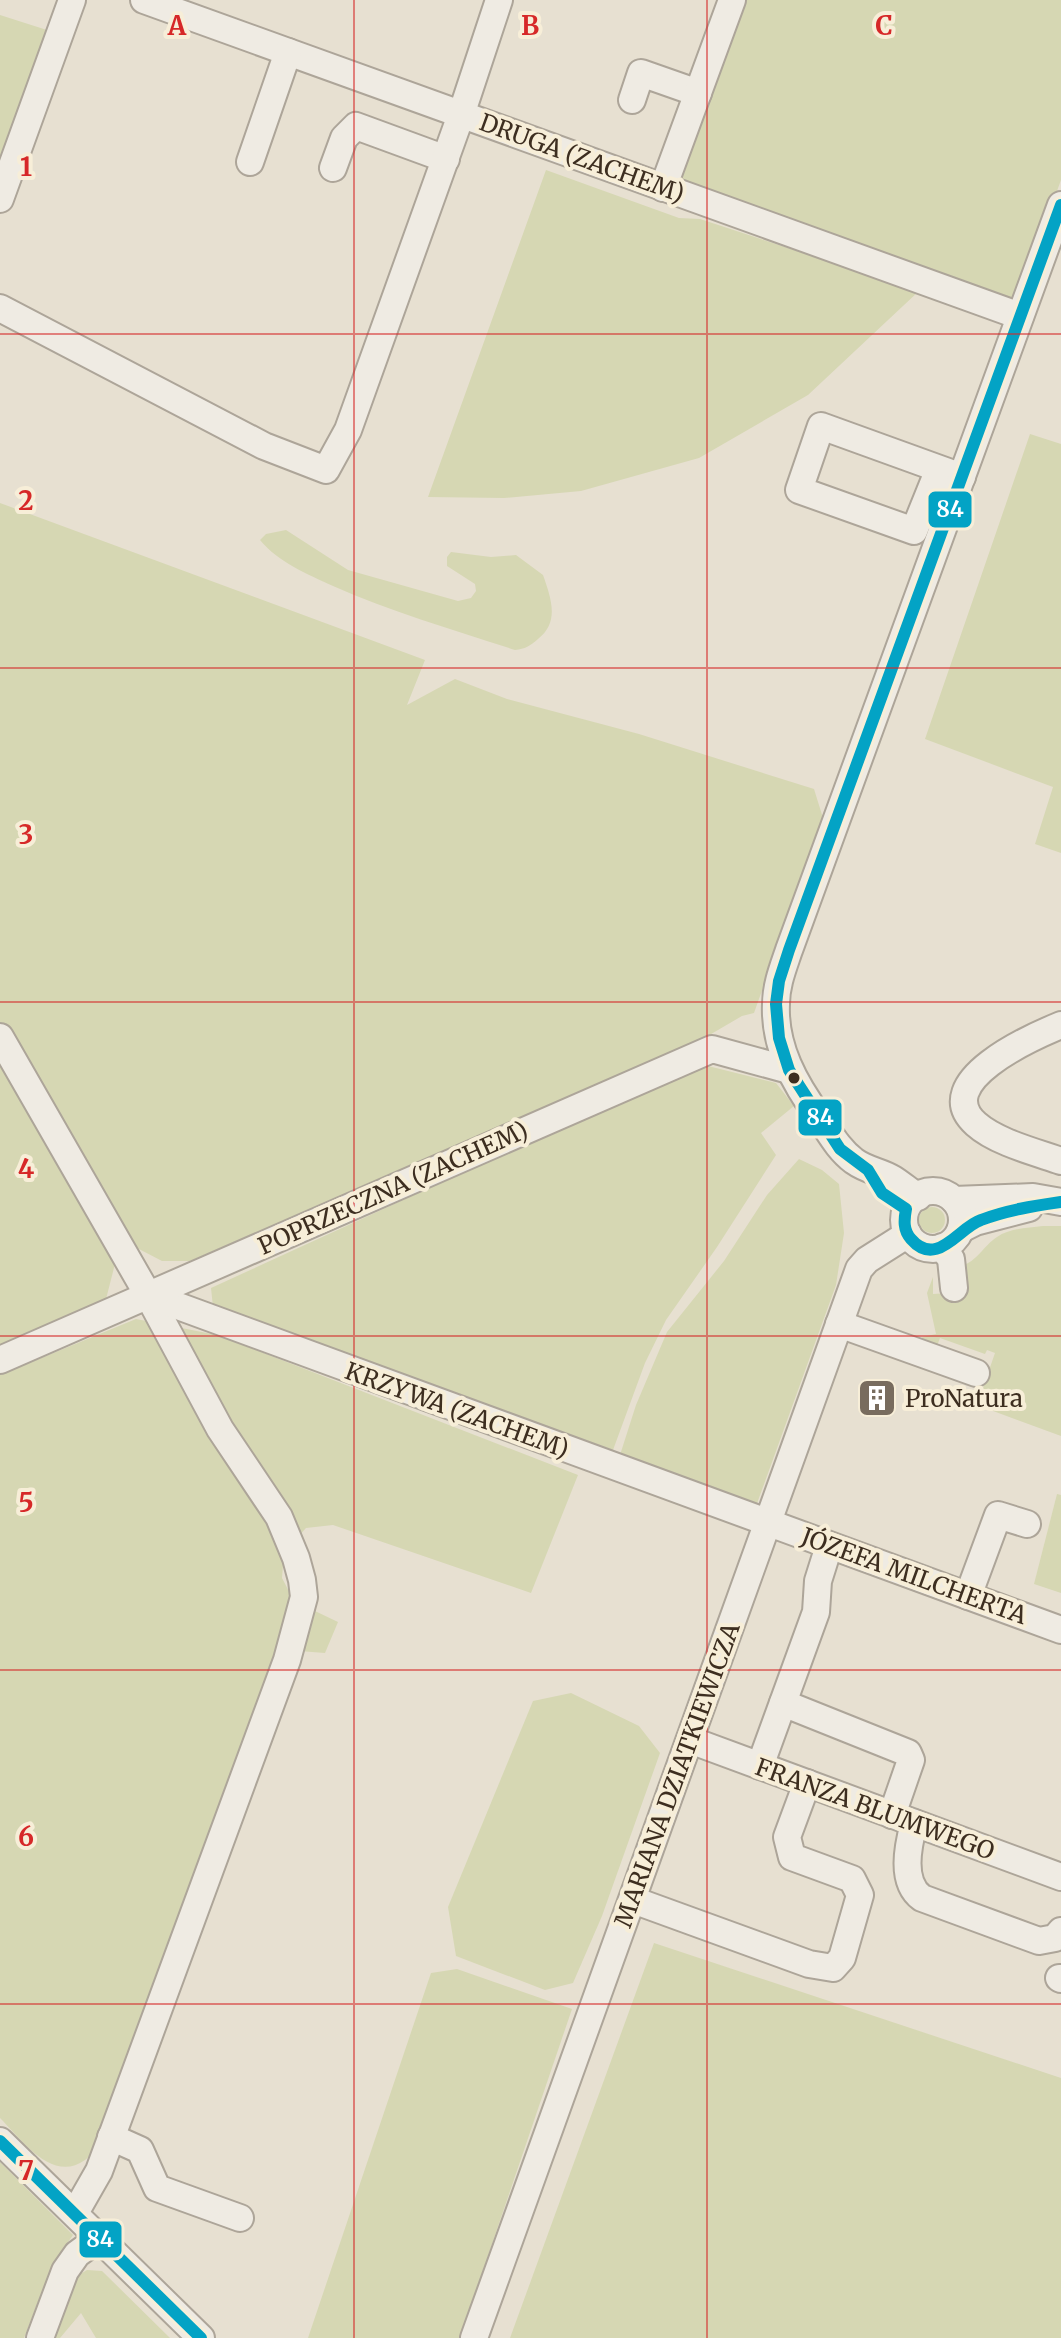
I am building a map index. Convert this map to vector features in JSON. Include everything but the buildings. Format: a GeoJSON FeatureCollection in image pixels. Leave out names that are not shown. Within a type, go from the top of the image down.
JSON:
{"type":"FeatureCollection","features":[{"type":"Feature","properties":{"kind":"street"},"geometry":{"type":"LineString","coordinates":[[0,199],[72,0]]}},
{"type":"Feature","properties":{"kind":"street","name":"DRUGA (ZACHEM)"},"geometry":{"type":"LineString","coordinates":[[144,0],[1020,316]]}},
{"type":"Feature","properties":{"kind":"street"},"geometry":{"type":"LineString","coordinates":[[0,308],[264,446],[326,470],[348,430],[446,159],[499,0]]}},
{"type":"Feature","properties":{"kind":"street"},"geometry":{"type":"LineString","coordinates":[[663,188],[732,0]]}},
{"type":"Feature","properties":{"kind":"street"},"geometry":{"type":"LineString","coordinates":[[250,162],[288,52]]}},
{"type":"Feature","properties":{"kind":"street"},"geometry":{"type":"LineString","coordinates":[[632,100],[641,73],[698,93]]}},
{"type":"Feature","properties":{"kind":"street"},"geometry":{"type":"LineString","coordinates":[[333,168],[344,138],[356,126],[446,159]]}},
{"type":"Feature","properties":{"kind":"street"},"geometry":{"type":"LineString","coordinates":[[1061,205],[1020,316],[950,473],[779,981],[776,1004],[779,1038],[789,1070],[840,1149],[868,1170],[882,1193],[911,1213],[922,1247],[930,1249],[975,1222],[1061,1202]]}},
{"type":"Feature","properties":{"kind":"street"},"geometry":{"type":"LineString","coordinates":[[821,426],[950,473],[914,531],[799,490],[821,426]]}},
{"type":"Feature","properties":{"kind":"street"},"geometry":{"type":"LineString","coordinates":[[1061,1025],[1029,1038],[977,1073],[967,1085],[965,1098],[973,1121],[985,1131],[1061,1161]]}},
{"type":"Feature","properties":{"kind":"street"},"geometry":{"type":"LineString","coordinates":[[0,1037],[148,1295],[220,1429],[279,1517],[296,1558],[304,1597],[287,1660],[99,2171],[75,2213]]}},
{"type":"Feature","properties":{"kind":"street","name":"POPRZECZNA (ZACHEM)"},"geometry":{"type":"LineString","coordinates":[[0,1360],[712,1049],[789,1070]]}},
{"type":"Feature","properties":{"kind":"street"},"geometry":{"type":"LineString","coordinates":[[911,1213],[924,1192],[937,1191],[954,1200],[1033,1197],[1061,1202]]}},
{"type":"Feature","properties":{"kind":"street"},"geometry":{"type":"LineString","coordinates":[[954,1200],[960,1211],[951,1238],[954,1288]]}},
{"type":"Feature","properties":{"kind":"street","name":"MARIANA DZIATKIEWICZA"},"geometry":{"type":"LineString","coordinates":[[474,2338],[859,1269],[911,1213]]}},
{"type":"Feature","properties":{"kind":"street","name":"KRZYWA (ZACHEM)"},"geometry":{"type":"LineString","coordinates":[[148,1295],[767,1523]]}},
{"type":"Feature","properties":{"kind":"street"},"geometry":{"type":"LineString","coordinates":[[839,1324],[976,1373]]}},
{"type":"Feature","properties":{"kind":"street"},"geometry":{"type":"LineString","coordinates":[[968,1596],[998,1515],[1027,1524]]}},
{"type":"Feature","properties":{"kind":"street","name":"JÓZEFA MILCHERTA"},"geometry":{"type":"LineString","coordinates":[[767,1523],[1061,1630]]}},
{"type":"Feature","properties":{"kind":"street"},"geometry":{"type":"LineString","coordinates":[[760,1766],[816,1612],[818,1581],[829,1546]]}},
{"type":"Feature","properties":{"kind":"street"},"geometry":{"type":"LineString","coordinates":[[783,1703],[908,1753],[911,1760],[903,1819],[910,1878],[915,1893],[1039,1941],[1055,1938],[1061,1931]]}},
{"type":"Feature","properties":{"kind":"street","name":"FRANZA BLUMWEGO"},"geometry":{"type":"LineString","coordinates":[[690,1740],[1061,1877]]}},
{"type":"Feature","properties":{"kind":"street"},"geometry":{"type":"LineString","coordinates":[[633,1900],[809,1964],[833,1968],[842,1958],[860,1895],[852,1879],[792,1857],[787,1837],[807,1783]]}},
{"type":"Feature","properties":{"kind":"street"},"geometry":{"type":"LineString","coordinates":[[111,2137],[140,2150],[157,2188],[240,2218]]}},
{"type":"Feature","properties":{"kind":"street"},"geometry":{"type":"LineString","coordinates":[[0,2141],[201,2338]]}},
{"type":"Feature","properties":{"kind":"street"},"geometry":{"type":"LineString","coordinates":[[40,2338],[65,2271],[77,2254],[99,2238]]}},
{"type":"Feature","properties":{"kind":"green space"},"geometry":{"type":"Polygon","coordinates":[[[737,0],[1061,0],[1061,180],[1015,306],[671,181],[737,0]]]}},
{"type":"Feature","properties":{"kind":"green space"},"geometry":{"type":"Polygon","coordinates":[[[0,15],[50,31],[0,161],[0,15]]]}},
{"type":"Feature","properties":{"kind":"green space"},"geometry":{"type":"Polygon","coordinates":[[[546,170],[679,218],[700,219],[919,291],[808,395],[699,458],[581,491],[504,498],[428,497],[546,170]]]}},
{"type":"Feature","properties":{"kind":"green space"},"geometry":{"type":"Polygon","coordinates":[[[1030,434],[1061,444],[1061,853],[1035,844],[1053,787],[925,739],[1030,434]]]}},
{"type":"Feature","properties":{"kind":"green space"},"geometry":{"type":"Polygon","coordinates":[[[0,503],[425,660],[407,705],[455,679],[507,699],[639,734],[814,789],[823,818],[754,1013],[742,1016],[694,1044],[190,1261],[162,1261],[137,1248],[117,1256],[105,1303],[0,1354],[0,503]],[[49,1096],[45,1098],[118,1216],[49,1096]]]}},
{"type":"Feature","properties":{"kind":"green space"},"geometry":{"type":"Polygon","coordinates":[[[286,530],[348,570],[458,601],[471,598],[476,591],[475,584],[447,566],[447,557],[451,552],[491,557],[516,555],[543,575],[552,609],[549,625],[532,644],[515,650],[400,612],[303,572],[275,555],[260,540],[266,534],[286,530]]]}},
{"type":"Feature","properties":{"kind":"green space"},"geometry":{"type":"Polygon","coordinates":[[[700,1064],[776,1083],[794,1106],[761,1133],[776,1155],[666,1320],[645,1363],[613,1450],[213,1307],[211,1288],[700,1064]]]}},
{"type":"Feature","properties":{"kind":"green space"},"geometry":{"type":"Polygon","coordinates":[[[799,1159],[822,1170],[839,1184],[844,1233],[836,1285],[755,1509],[620,1455],[636,1405],[667,1332],[724,1261],[767,1195],[799,1159]]]}},
{"type":"Feature","properties":{"kind":"green space"},"geometry":{"type":"Polygon","coordinates":[[[932,1207],[941,1211],[945,1220],[941,1229],[932,1233],[923,1229],[919,1220],[923,1211],[932,1207]]]}},
{"type":"Feature","properties":{"kind":"green space"},"geometry":{"type":"Polygon","coordinates":[[[1043,1226],[1061,1226],[1061,1436],[977,1405],[995,1353],[987,1350],[985,1354],[940,1338],[935,1351],[923,1342],[922,1337],[936,1334],[927,1293],[933,1277],[933,1294],[963,1292],[961,1266],[972,1261],[1002,1234],[1043,1226]]]}},
{"type":"Feature","properties":{"kind":"green space"},"geometry":{"type":"Polygon","coordinates":[[[136,1319],[217,1335],[578,1475],[531,1593],[333,1525],[306,1528],[284,1552],[282,1578],[294,1601],[338,1622],[325,1653],[286,1650],[100,2139],[85,2160],[61,2167],[38,2156],[0,2118],[0,1375],[136,1319]]]}},
{"type":"Feature","properties":{"kind":"green space"},"geometry":{"type":"Polygon","coordinates":[[[1057,1494],[1061,1495],[1061,1593],[1034,1584],[1057,1494]]]}},
{"type":"Feature","properties":{"kind":"green space"},"geometry":{"type":"Polygon","coordinates":[[[571,1693],[639,1726],[660,1753],[602,1916],[573,1983],[545,1990],[456,1956],[448,1907],[533,1701],[571,1693]]]}},
{"type":"Feature","properties":{"kind":"green space"},"geometry":{"type":"Polygon","coordinates":[[[654,1943],[1061,2078],[1061,2338],[510,2338],[654,1943]]]}},
{"type":"Feature","properties":{"kind":"green space"},"geometry":{"type":"Polygon","coordinates":[[[457,1969],[572,2009],[460,2338],[308,2338],[431,1973],[457,1969]]]}},
{"type":"Feature","properties":{"kind":"green space"},"geometry":{"type":"Polygon","coordinates":[[[0,2162],[73,2235],[53,2263],[24,2338],[0,2338],[0,2162]]]}},
{"type":"Feature","properties":{"kind":"green space"},"geometry":{"type":"Polygon","coordinates":[[[87,2270],[102,2271],[170,2338],[96,2338],[81,2313],[60,2338],[52,2338],[69,2281],[87,2270]]]}},
{"type":"Feature","properties":{"kind":"transit line","name":"84"},"geometry":{"type":"LineString","coordinates":[[1061,205],[789,950],[779,981],[776,1004],[779,1038],[789,1070],[840,1149],[868,1170],[882,1193],[906,1209],[907,1232],[921,1247],[930,1250],[939,1248],[973,1224],[991,1217],[1061,1202]]}},
{"type":"Feature","properties":{"kind":"transit line","name":"84"},"geometry":{"type":"LineString","coordinates":[[0,2141],[201,2338]]}},
{"type":"Feature","properties":{"kind":"place","name":"ProNatura"},"geometry":{"type":"Point","coordinates":[877,1398]}}]}
